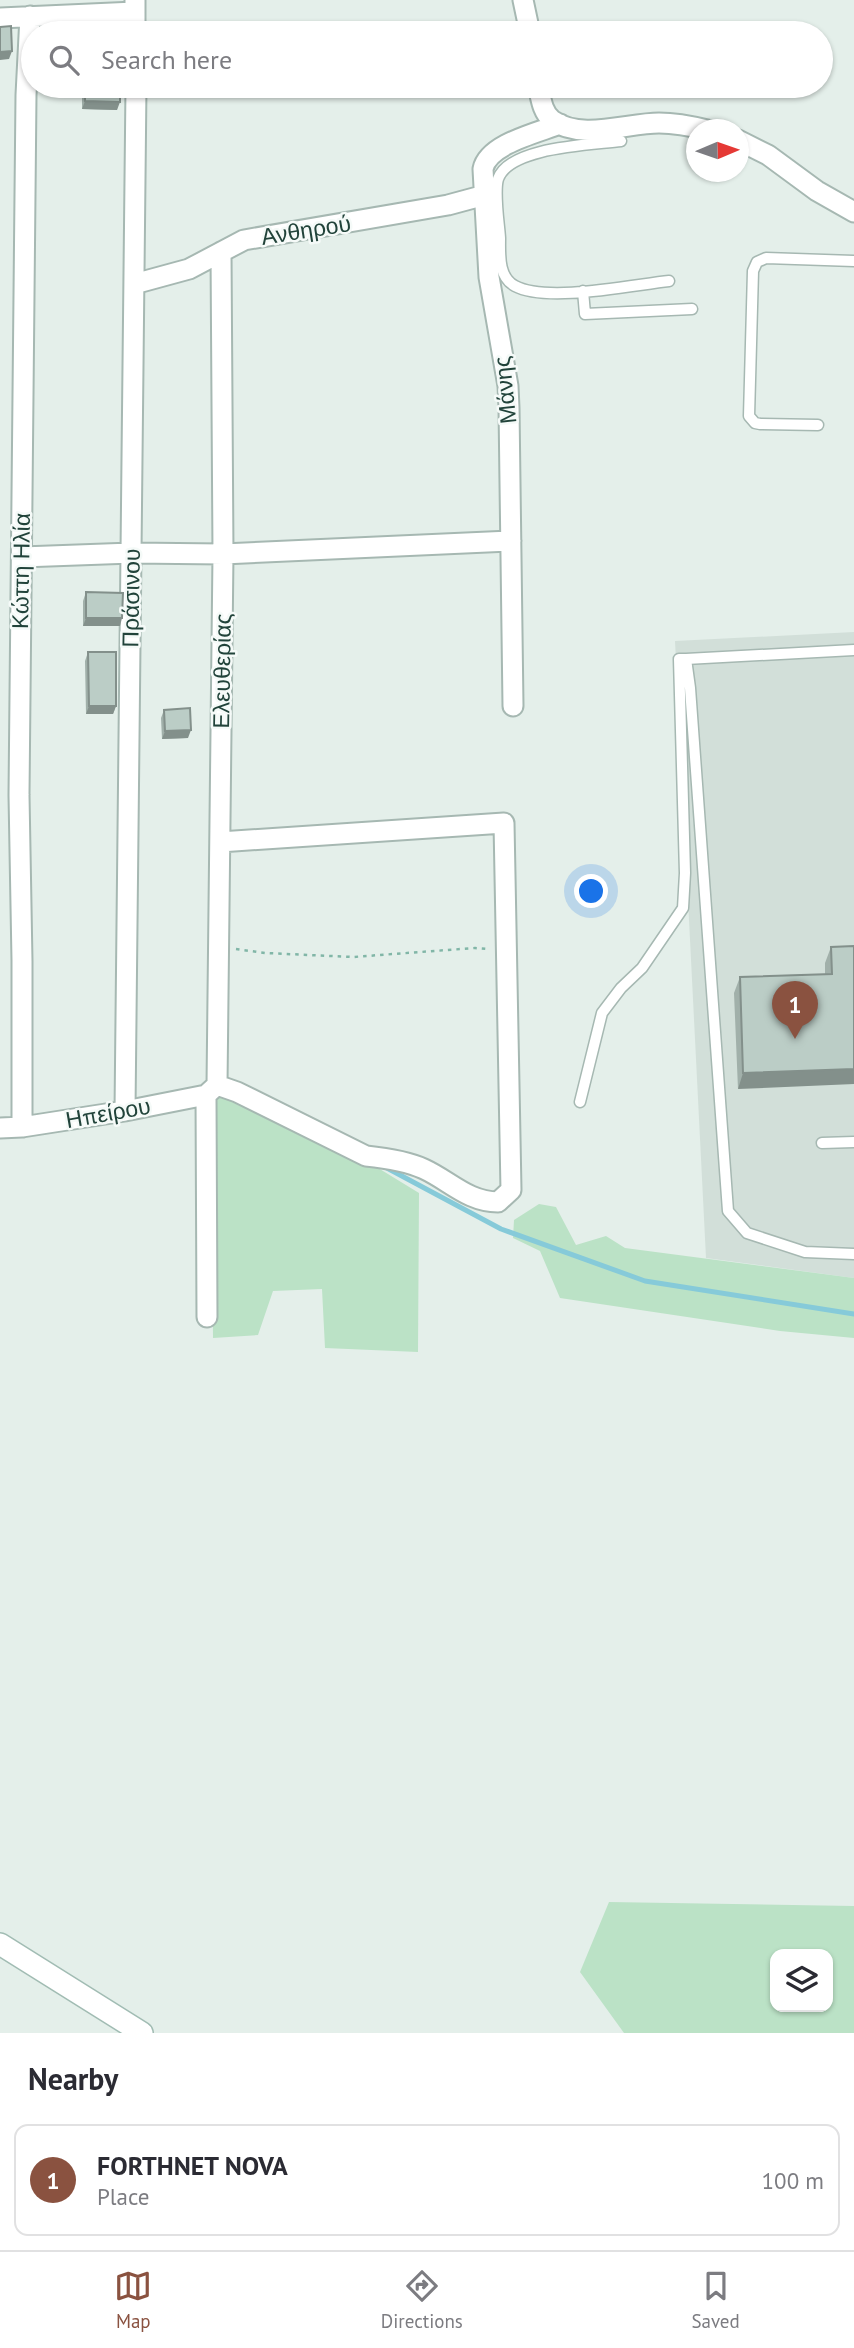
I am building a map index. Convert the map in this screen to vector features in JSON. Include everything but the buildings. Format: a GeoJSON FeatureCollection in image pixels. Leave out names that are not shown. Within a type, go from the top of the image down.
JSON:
{"type":"FeatureCollection","features":[{"type":"Feature","properties":{"kind":"street"},"geometry":{"type":"LineString","coordinates":[[523,0],[527,21]]}},
{"type":"Feature","properties":{"kind":"street"},"geometry":{"type":"LineString","coordinates":[[0,18],[135,6]]}},
{"type":"Feature","properties":{"kind":"street","name":"Κώττη Ηλία"},"geometry":{"type":"LineString","coordinates":[[30,16],[30,21]]}},
{"type":"Feature","properties":{"kind":"street","name":"Κώττη Ηλία"},"geometry":{"type":"LineString","coordinates":[[22,1127],[19,795],[26,98]]}},
{"type":"Feature","properties":{"kind":"street","name":"Πράσινου"},"geometry":{"type":"LineString","coordinates":[[125,1111],[136,98]]}},
{"type":"Feature","properties":{"kind":"street"},"geometry":{"type":"LineString","coordinates":[[541,98],[543,108],[560,124]]}},
{"type":"Feature","properties":{"kind":"street","name":"Μάνης"},"geometry":{"type":"LineString","coordinates":[[513,706],[508,386],[489,277],[491,188],[483,169],[486,158],[504,146],[560,124],[584,129],[660,123],[686,127]]}},
{"type":"Feature","properties":{"kind":"street"},"geometry":{"type":"LineString","coordinates":[[749,146],[768,155],[817,191],[854,212]]}},
{"type":"Feature","properties":{"kind":"street","name":"Ανθηρού"},"geometry":{"type":"LineString","coordinates":[[134,284],[189,269],[221,251],[253,238],[448,205],[491,188]]}},
{"type":"Feature","properties":{"kind":"street","name":"Ελευθερίας"},"geometry":{"type":"LineString","coordinates":[[207,1317],[212,1090],[219,947],[223,554],[221,251]]}},
{"type":"Feature","properties":{"kind":"street"},"geometry":{"type":"LineString","coordinates":[[22,557],[223,554],[511,541]]}},
{"type":"Feature","properties":{"kind":"street"},"geometry":{"type":"LineString","coordinates":[[212,1090],[237,1092],[366,1156],[389,1158],[424,1168],[468,1196],[485,1202],[498,1202],[511,1190],[504,823],[220,842]]}},
{"type":"Feature","properties":{"kind":"street","name":"Ηπείρου"},"geometry":{"type":"LineString","coordinates":[[0,1128],[125,1111],[212,1090]]}},
{"type":"Feature","properties":{"kind":"street"},"geometry":{"type":"LineString","coordinates":[[0,1944],[142,2033]]}},
{"type":"Feature","properties":{"kind":"lane"},"geometry":{"type":"LineString","coordinates":[[621,141],[556,149],[518,158],[505,167],[491,188],[501,268],[513,285],[531,291],[583,291],[669,281]]}},
{"type":"Feature","properties":{"kind":"lane"},"geometry":{"type":"LineString","coordinates":[[818,425],[760,424],[748,416],[753,271],[757,262],[766,258],[854,261]]}},
{"type":"Feature","properties":{"kind":"lane"},"geometry":{"type":"LineString","coordinates":[[583,291],[585,314],[691,309]]}},
{"type":"Feature","properties":{"kind":"lane"},"geometry":{"type":"LineString","coordinates":[[580,1102],[602,1013],[621,988],[642,968],[683,908],[685,873],[679,659],[854,650]]}},
{"type":"Feature","properties":{"kind":"lane"},"geometry":{"type":"LineString","coordinates":[[685,659],[690,688],[728,1211],[747,1233],[804,1252],[854,1254]]}},
{"type":"Feature","properties":{"kind":"lane"},"geometry":{"type":"LineString","coordinates":[[822,1143],[854,1142]]}},
{"type":"Feature","properties":{"kind":"path"},"geometry":{"type":"LineString","coordinates":[[219,947],[265,953],[353,957],[475,948],[506,952]]}},
{"type":"Feature","properties":{"kind":"shaded area"},"geometry":{"type":"Polygon","coordinates":[[[854,632],[854,1278],[706,1258],[675,641],[854,632]]]}},
{"type":"Feature","properties":{"kind":"green space"},"geometry":{"type":"Polygon","coordinates":[[[230,1091],[365,1160],[419,1193],[418,1352],[325,1348],[322,1289],[273,1291],[258,1335],[213,1338],[211,1101],[230,1091]]]}},
{"type":"Feature","properties":{"kind":"green space"},"geometry":{"type":"Polygon","coordinates":[[[539,1204],[556,1207],[576,1245],[606,1236],[625,1248],[854,1278],[854,1338],[780,1331],[560,1298],[540,1251],[513,1238],[514,1220],[539,1204]]]}},
{"type":"Feature","properties":{"kind":"green space"},"geometry":{"type":"Polygon","coordinates":[[[609,1902],[854,1906],[854,2033],[624,2033],[580,1972],[609,1902]]]}},
{"type":"Feature","properties":{"kind":"waterway"},"geometry":{"type":"LineString","coordinates":[[385,1167],[501,1229],[645,1281],[854,1314]]}},
{"type":"Feature","properties":{"kind":"place","name":"FORTHNET NOVA"},"geometry":{"type":"Point","coordinates":[795,1039]}}]}
